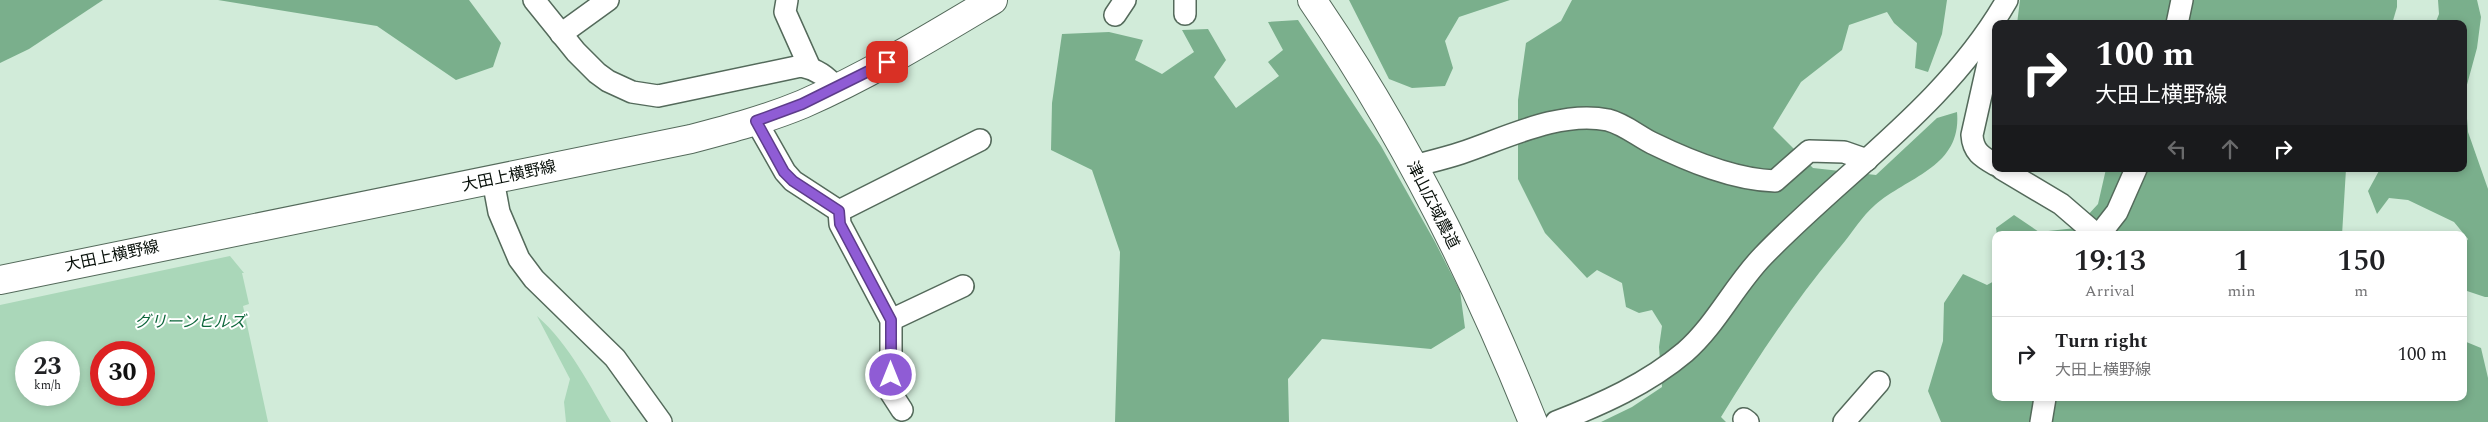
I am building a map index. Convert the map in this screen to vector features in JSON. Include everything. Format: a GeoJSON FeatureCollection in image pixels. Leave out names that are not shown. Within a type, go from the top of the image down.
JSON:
{"type":"FeatureCollection","features":[{"type":"Feature","properties":{"kind":"main road","name":"大田上横野線"},"geometry":{"type":"LineString","coordinates":[[0,280],[691,139],[756,121],[836,88],[904,53],[993,0]]}},
{"type":"Feature","properties":{"kind":"main road","name":"津山広域農道"},"geometry":{"type":"LineString","coordinates":[[1312,0],[1372,94],[1414,166],[1484,306],[1533,422]]}},
{"type":"Feature","properties":{"kind":"street"},"geometry":{"type":"LineString","coordinates":[[534,0],[576,52],[608,81],[632,92],[658,96],[801,66],[810,68],[830,79],[836,88]]}},
{"type":"Feature","properties":{"kind":"street"},"geometry":{"type":"LineString","coordinates":[[561,34],[608,0]]}},
{"type":"Feature","properties":{"kind":"street"},"geometry":{"type":"LineString","coordinates":[[787,0],[785,12],[810,68]]}},
{"type":"Feature","properties":{"kind":"street"},"geometry":{"type":"LineString","coordinates":[[1996,20],[2007,0]]}},
{"type":"Feature","properties":{"kind":"street"},"geometry":{"type":"LineString","coordinates":[[2178,20],[2182,0]]}},
{"type":"Feature","properties":{"kind":"street"},"geometry":{"type":"LineString","coordinates":[[1556,422],[1602,404],[1642,383],[1685,352],[1708,328],[1762,257],[1934,99],[1992,27]]}},
{"type":"Feature","properties":{"kind":"street"},"geometry":{"type":"LineString","coordinates":[[1989,32],[1992,46],[1972,135],[1972,146],[1979,155],[1992,163]]}},
{"type":"Feature","properties":{"kind":"street"},"geometry":{"type":"LineString","coordinates":[[1414,166],[1460,153],[1507,135],[1548,123],[1592,119],[1609,120],[1651,142],[1717,169],[1766,181],[1775,181],[1810,151],[1844,152],[1867,160]]}},
{"type":"Feature","properties":{"kind":"street"},"geometry":{"type":"LineString","coordinates":[[756,121],[784,172],[793,181],[839,211]]}},
{"type":"Feature","properties":{"kind":"street"},"geometry":{"type":"LineString","coordinates":[[839,211],[980,140]]}},
{"type":"Feature","properties":{"kind":"street"},"geometry":{"type":"LineString","coordinates":[[2007,172],[2061,204],[2093,231]]}},
{"type":"Feature","properties":{"kind":"street"},"geometry":{"type":"LineString","coordinates":[[2101,231],[2117,212],[2135,172]]}},
{"type":"Feature","properties":{"kind":"street"},"geometry":{"type":"LineString","coordinates":[[493,180],[499,212],[519,259],[534,279],[615,358],[660,422]]}},
{"type":"Feature","properties":{"kind":"street"},"geometry":{"type":"LineString","coordinates":[[839,211],[840,224],[891,320],[891,393],[902,410]]}},
{"type":"Feature","properties":{"kind":"street"},"geometry":{"type":"LineString","coordinates":[[891,320],[963,286]]}},
{"type":"Feature","properties":{"kind":"street"},"geometry":{"type":"LineString","coordinates":[[1844,422],[1879,382]]}},
{"type":"Feature","properties":{"kind":"street"},"geometry":{"type":"LineString","coordinates":[[2041,422],[2044,401]]}},
{"type":"Feature","properties":{"kind":"green space"},"geometry":{"type":"Polygon","coordinates":[[[0,0],[103,0],[29,49],[0,63],[0,0]]]}},
{"type":"Feature","properties":{"kind":"green space"},"geometry":{"type":"Polygon","coordinates":[[[218,0],[469,0],[501,43],[493,67],[456,80],[377,26],[218,0]]]}},
{"type":"Feature","properties":{"kind":"green space"},"geometry":{"type":"Polygon","coordinates":[[[1349,0],[1510,0],[1459,17],[1445,41],[1453,68],[1445,86],[1412,88],[1389,79],[1349,0]]]}},
{"type":"Feature","properties":{"kind":"green space"},"geometry":{"type":"Polygon","coordinates":[[[1572,0],[1947,0],[1942,34],[1928,72],[1915,68],[1917,43],[1894,23],[1887,12],[1849,25],[1842,50],[1801,82],[1773,128],[1813,168],[1876,175],[1937,118],[1957,112],[1956,131],[1951,146],[1931,168],[1888,195],[1861,219],[1808,287],[1763,351],[1721,417],[1726,422],[1601,422],[1632,407],[1662,387],[1659,347],[1662,326],[1652,310],[1639,313],[1626,307],[1622,283],[1597,270],[1587,278],[1545,233],[1518,179],[1518,100],[1526,43],[1561,21],[1572,0]]]}},
{"type":"Feature","properties":{"kind":"green space"},"geometry":{"type":"Polygon","coordinates":[[[2020,0],[2397,0],[2393,20],[2018,20],[2020,0]]]}},
{"type":"Feature","properties":{"kind":"green space"},"geometry":{"type":"Polygon","coordinates":[[[2438,0],[2477,0],[2481,17],[2477,48],[2467,85],[2467,20],[2437,20],[2439,14],[2438,0]]]}},
{"type":"Feature","properties":{"kind":"green space"},"geometry":{"type":"Polygon","coordinates":[[[1298,20],[1381,146],[1435,242],[1460,291],[1465,328],[1431,349],[1322,339],[1288,379],[1289,422],[1115,422],[1120,252],[1092,170],[1051,150],[1052,103],[1062,34],[1109,32],[1143,40],[1135,60],[1162,74],[1194,52],[1182,30],[1208,29],[1226,60],[1214,77],[1236,108],[1279,76],[1268,62],[1283,50],[1268,22],[1298,20]]]}},
{"type":"Feature","properties":{"kind":"green space"},"geometry":{"type":"Polygon","coordinates":[[[2467,119],[2468,132],[2488,189],[2488,297],[2467,291],[2467,231],[2461,231],[2454,222],[2408,200],[2389,198],[2377,214],[2368,191],[2378,172],[2467,172],[2467,119]]]}},
{"type":"Feature","properties":{"kind":"green space"},"geometry":{"type":"Polygon","coordinates":[[[2105,172],[2346,172],[2342,231],[2048,231],[2076,228],[2098,204],[2105,172]]]}},
{"type":"Feature","properties":{"kind":"green space"},"geometry":{"type":"Polygon","coordinates":[[[2014,215],[2038,231],[1996,231],[1996,228],[2014,215]]]}},
{"type":"Feature","properties":{"kind":"green space","name":"グリーンヒルズ"},"geometry":{"type":"Polygon","coordinates":[[[230,256],[244,273],[242,273],[249,304],[243,306],[268,422],[0,422],[0,305],[230,256]]]}},
{"type":"Feature","properties":{"kind":"green space"},"geometry":{"type":"Polygon","coordinates":[[[1963,274],[1987,285],[1992,282],[1992,401],[2467,401],[2467,342],[2481,348],[2488,378],[2488,422],[1941,422],[1928,391],[1943,341],[1944,303],[1963,274]]]}},
{"type":"Feature","properties":{"kind":"green space"},"geometry":{"type":"Polygon","coordinates":[[[537,316],[549,327],[569,352],[611,422],[566,422],[564,402],[570,379],[537,316]]]}},
{"type":"Feature","properties":{"kind":"route"},"geometry":{"type":"LineString","coordinates":[[887,62],[802,104],[756,121],[784,172],[793,181],[839,211],[840,224],[891,320],[891,375]]}}]}
